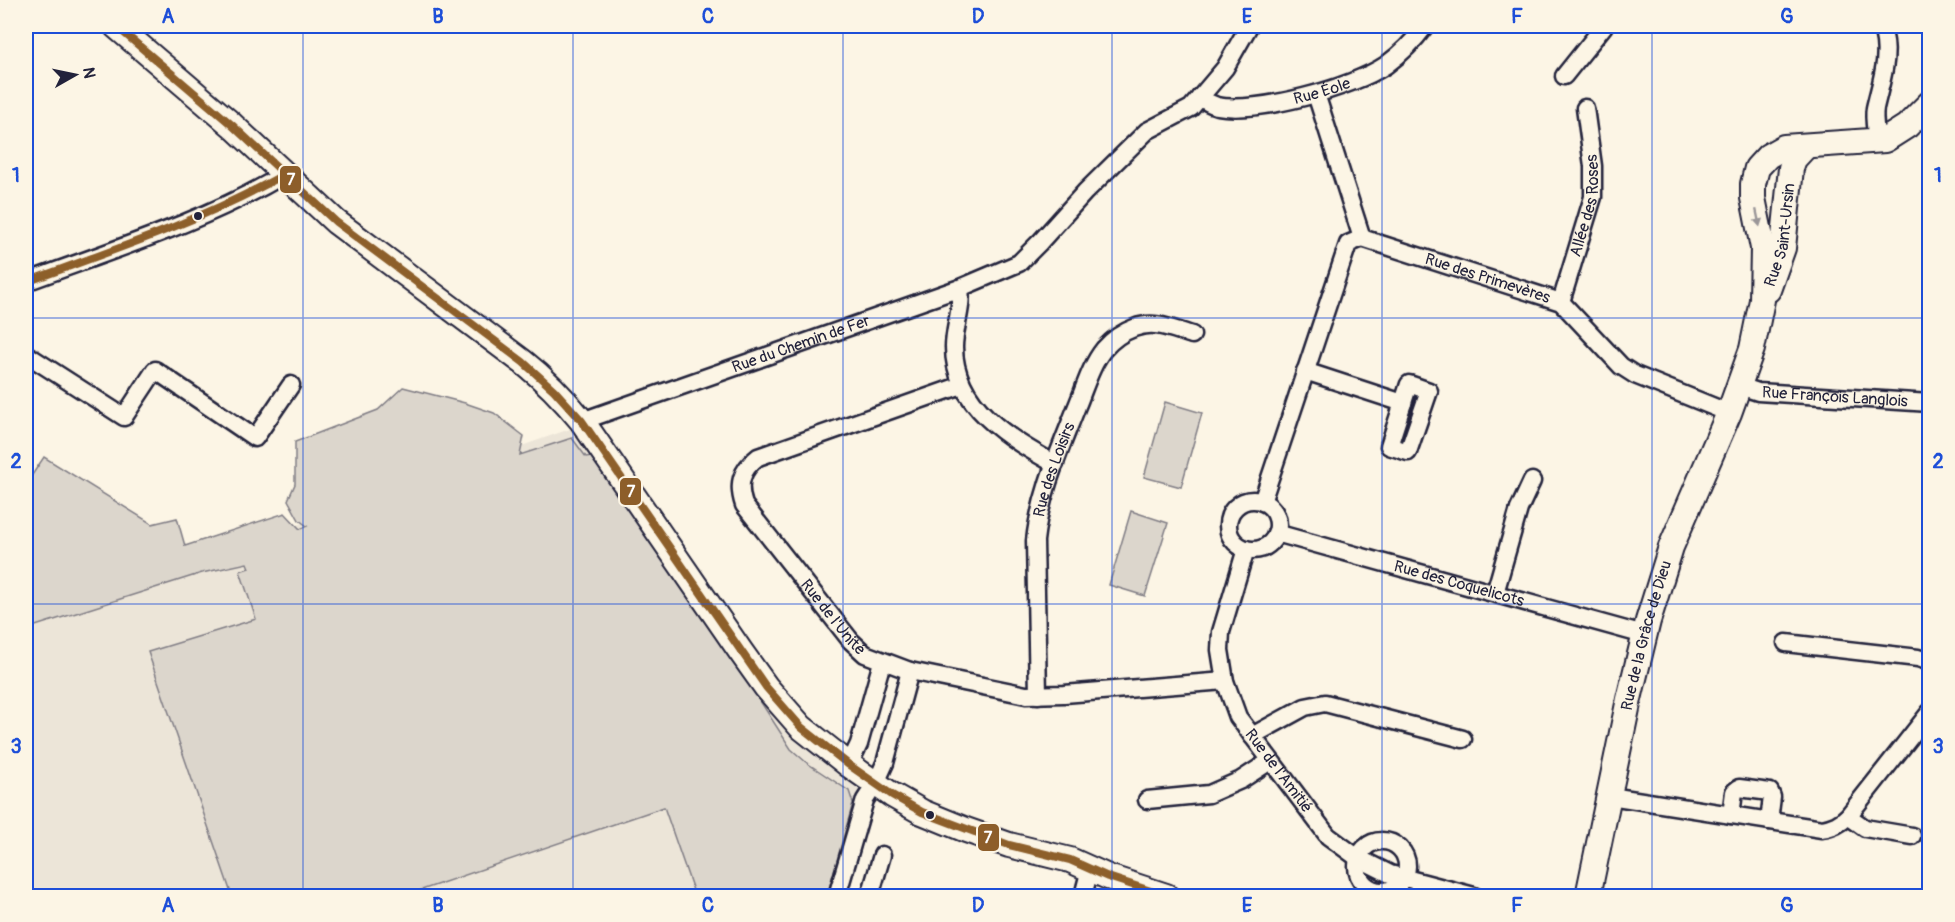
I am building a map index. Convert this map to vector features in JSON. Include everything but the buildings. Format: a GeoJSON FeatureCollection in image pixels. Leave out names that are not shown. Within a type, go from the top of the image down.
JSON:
{"type":"FeatureCollection","features":[{"type":"Feature","properties":{"kind":"street"},"geometry":{"type":"LineString","coordinates":[[116,26],[232,124],[336,222],[547,381],[564,398],[766,687],[801,727],[849,765],[922,812],[1009,845],[1070,861],[1166,897]]}},
{"type":"Feature","properties":{"kind":"street"},"geometry":{"type":"LineString","coordinates":[[1200,97],[1225,68],[1249,26]]}},
{"type":"Feature","properties":{"kind":"street","name":"Rue Éole"},"geometry":{"type":"LineString","coordinates":[[1200,97],[1218,106],[1242,106],[1268,104],[1316,94],[1385,66],[1409,45],[1425,26]]}},
{"type":"Feature","properties":{"kind":"street"},"geometry":{"type":"LineString","coordinates":[[1564,76],[1604,26]]}},
{"type":"Feature","properties":{"kind":"street"},"geometry":{"type":"LineString","coordinates":[[1877,141],[1875,109],[1886,59],[1886,46],[1881,26]]}},
{"type":"Feature","properties":{"kind":"street"},"geometry":{"type":"LineString","coordinates":[[1262,502],[1348,244],[1362,238],[1316,94]]}},
{"type":"Feature","properties":{"kind":"street","name":"Rue du Chemin de Fer"},"geometry":{"type":"LineString","coordinates":[[582,421],[960,288],[1019,262],[1147,130],[1191,108],[1200,97]]}},
{"type":"Feature","properties":{"kind":"street"},"geometry":{"type":"LineString","coordinates":[[1768,156],[1784,147],[1885,140],[1899,132],[1929,103]]}},
{"type":"Feature","properties":{"kind":"street","name":"Allée des Roses"},"geometry":{"type":"LineString","coordinates":[[1561,302],[1593,197],[1593,166],[1585,108]]}},
{"type":"Feature","properties":{"kind":"street","name":"Rue Saint-Ursin"},"geometry":{"type":"LineString","coordinates":[[1762,300],[1767,293],[1783,248],[1791,168],[1794,159],[1806,146]]}},
{"type":"Feature","properties":{"kind":"street","name":"Rue Saint-Ursin"},"geometry":{"type":"LineString","coordinates":[[1740,386],[1752,349],[1762,300],[1763,248],[1753,198],[1753,184],[1757,168],[1768,156],[1791,168]]}},
{"type":"Feature","properties":{"kind":"street"},"geometry":{"type":"LineString","coordinates":[[26,282],[215,210],[285,174]]}},
{"type":"Feature","properties":{"kind":"street","name":"Rue des Primevères"},"geometry":{"type":"LineString","coordinates":[[1362,238],[1561,302],[1621,366],[1635,375],[1729,413]]}},
{"type":"Feature","properties":{"kind":"street"},"geometry":{"type":"LineString","coordinates":[[960,288],[961,296],[954,346],[956,368],[962,385],[970,399],[987,418],[1055,464]]}},
{"type":"Feature","properties":{"kind":"street","name":"Rue des Loisirs"},"geometry":{"type":"LineString","coordinates":[[1038,695],[1035,541],[1037,520],[1055,464],[1093,367],[1111,342],[1126,332],[1146,325],[1158,324],[1192,335]]}},
{"type":"Feature","properties":{"kind":"street"},"geometry":{"type":"LineString","coordinates":[[26,354],[124,417],[155,370],[255,438],[291,385]]}},
{"type":"Feature","properties":{"kind":"street"},"geometry":{"type":"LineString","coordinates":[[1305,371],[1403,403]]}},
{"type":"Feature","properties":{"kind":"street","name":"Rue de l'Unité"},"geometry":{"type":"LineString","coordinates":[[962,385],[758,457],[747,466],[740,481],[740,493],[744,505],[851,641],[865,654],[910,671],[1006,691],[1038,695],[1225,681]]}},
{"type":"Feature","properties":{"kind":"street","name":"Rue François Langlois"},"geometry":{"type":"LineString","coordinates":[[1740,386],[1758,392],[1929,403]]}},
{"type":"Feature","properties":{"kind":"street","name":"Rue de la Grâce de Dieu"},"geometry":{"type":"LineString","coordinates":[[1588,897],[1621,733],[1644,635],[1671,547],[1740,386]]}},
{"type":"Feature","properties":{"kind":"street"},"geometry":{"type":"LineString","coordinates":[[1495,593],[1519,509],[1533,481]]}},
{"type":"Feature","properties":{"kind":"street"},"geometry":{"type":"LineString","coordinates":[[1246,501],[1262,502],[1275,515],[1276,533],[1274,539],[1264,548],[1246,549],[1238,546],[1229,533],[1229,517],[1233,510],[1246,501]]}},
{"type":"Feature","properties":{"kind":"street","name":"Rue des Coquelicots"},"geometry":{"type":"LineString","coordinates":[[1276,533],[1644,635]]}},
{"type":"Feature","properties":{"kind":"street","name":"Rue de l'Amitié"},"geometry":{"type":"LineString","coordinates":[[1246,549],[1221,632],[1220,650],[1225,681],[1238,717],[1328,836],[1358,858]]}},
{"type":"Feature","properties":{"kind":"street"},"geometry":{"type":"LineString","coordinates":[[1786,643],[1918,658],[1929,662]]}},
{"type":"Feature","properties":{"kind":"street"},"geometry":{"type":"LineString","coordinates":[[849,765],[859,744],[882,662]]}},
{"type":"Feature","properties":{"kind":"street"},"geometry":{"type":"LineString","coordinates":[[837,897],[865,800],[885,763],[910,671]]}},
{"type":"Feature","properties":{"kind":"street"},"geometry":{"type":"LineString","coordinates":[[1252,736],[1305,707],[1325,702],[1463,739]]}},
{"type":"Feature","properties":{"kind":"street"},"geometry":{"type":"LineString","coordinates":[[1610,796],[1822,830],[1841,823],[1848,816],[1929,712]]}},
{"type":"Feature","properties":{"kind":"street"},"geometry":{"type":"LineString","coordinates":[[1147,800],[1209,794],[1241,780],[1270,761]]}},
{"type":"Feature","properties":{"kind":"street"},"geometry":{"type":"LineString","coordinates":[[1731,815],[1734,792],[1739,788],[1770,792],[1772,797],[1769,821]]}},
{"type":"Feature","properties":{"kind":"street"},"geometry":{"type":"LineString","coordinates":[[1848,816],[1865,828],[1912,836]]}},
{"type":"Feature","properties":{"kind":"street"},"geometry":{"type":"LineString","coordinates":[[1376,842],[1392,843],[1404,854],[1407,870],[1405,878],[1392,890],[1376,891],[1368,888],[1358,875],[1356,866],[1358,858],[1368,845],[1376,842]]}},
{"type":"Feature","properties":{"kind":"street"},"geometry":{"type":"LineString","coordinates":[[870,897],[882,855]]}},
{"type":"Feature","properties":{"kind":"street"},"geometry":{"type":"LineString","coordinates":[[1083,897],[1090,869]]}},
{"type":"Feature","properties":{"kind":"street"},"geometry":{"type":"LineString","coordinates":[[1405,878],[1474,897]]}},
{"type":"Feature","properties":{"kind":"shaded area"},"geometry":{"type":"Polygon","coordinates":[[[403,387],[494,413],[524,436],[520,455],[572,438],[586,457],[592,456],[742,673],[791,749],[807,763],[849,791],[853,803],[827,896],[695,896],[664,807],[404,896],[232,896],[148,652],[256,619],[240,571],[249,568],[247,563],[202,573],[26,629],[26,484],[44,457],[152,524],[177,518],[185,546],[285,513],[300,529],[307,526],[299,520],[288,500],[295,484],[295,442],[378,410],[403,387]]]}},
{"type":"Feature","properties":{"kind":"shaded area"},"geometry":{"type":"Polygon","coordinates":[[[1165,402],[1202,413],[1181,487],[1144,477],[1165,402]]]}},
{"type":"Feature","properties":{"kind":"shaded area"},"geometry":{"type":"Polygon","coordinates":[[[570,429],[586,446],[741,652],[803,744],[875,797],[847,896],[26,896],[26,620],[570,429]]]}},
{"type":"Feature","properties":{"kind":"shaded area"},"geometry":{"type":"Polygon","coordinates":[[[1131,511],[1168,523],[1145,596],[1109,585],[1131,511]]]}},
{"type":"Feature","properties":{"kind":"transit line","name":"7"},"geometry":{"type":"LineString","coordinates":[[116,26],[232,125],[336,222],[523,362],[554,390],[582,421],[766,687],[801,727],[849,765],[892,795],[922,812],[1009,845],[1070,860],[1108,877],[1166,896]]}},
{"type":"Feature","properties":{"kind":"transit line","name":"7"},"geometry":{"type":"LineString","coordinates":[[26,282],[190,220],[285,174]]}}]}
